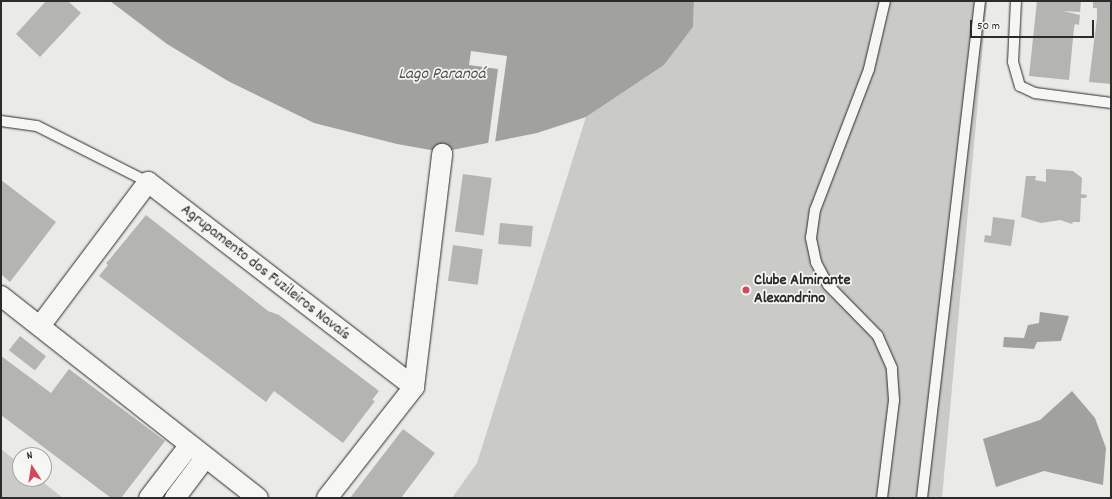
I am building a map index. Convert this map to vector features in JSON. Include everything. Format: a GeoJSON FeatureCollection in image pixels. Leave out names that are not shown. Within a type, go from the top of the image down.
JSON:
{"type":"FeatureCollection","features":[{"type":"Feature","properties":{"kind":"street"},"geometry":{"type":"LineString","coordinates":[[327,498],[414,387],[442,154]]}},
{"type":"Feature","properties":{"kind":"street"},"geometry":{"type":"LineString","coordinates":[[40,326],[148,182]]}},
{"type":"Feature","properties":{"kind":"street","name":"Agrupamento dos Fuzileiros Navaís"},"geometry":{"type":"LineString","coordinates":[[148,182],[414,387]]}},
{"type":"Feature","properties":{"kind":"street"},"geometry":{"type":"LineString","coordinates":[[1,296],[189,446],[258,498]]}},
{"type":"Feature","properties":{"kind":"street"},"geometry":{"type":"LineString","coordinates":[[149,498],[189,446]]}},
{"type":"Feature","properties":{"kind":"street"},"geometry":{"type":"LineString","coordinates":[[175,498],[205,458]]}},
{"type":"Feature","properties":{"kind":"lane"},"geometry":{"type":"LineString","coordinates":[[882,498],[894,400],[892,368],[878,336],[828,285],[816,262],[811,238],[815,210],[869,69],[885,1]]}},
{"type":"Feature","properties":{"kind":"lane"},"geometry":{"type":"LineString","coordinates":[[922,498],[980,1]]}},
{"type":"Feature","properties":{"kind":"lane"},"geometry":{"type":"LineString","coordinates":[[1016,1],[1013,62],[1020,86],[1035,93],[1111,103]]}},
{"type":"Feature","properties":{"kind":"lane"},"geometry":{"type":"LineString","coordinates":[[1,121],[37,126],[148,182]]}},
{"type":"Feature","properties":{"kind":"shaded area","name":"Clube Almirante Alexandrino"},"geometry":{"type":"Polygon","coordinates":[[[694,1],[987,1],[942,498],[452,498],[477,463],[586,117],[664,65],[693,27],[694,1]]]}},
{"type":"Feature","properties":{"kind":"shaded area"},"geometry":{"type":"Polygon","coordinates":[[[1,449],[12,458],[12,487],[49,487],[63,498],[1,498],[1,449]]]}},
{"type":"Feature","properties":{"kind":"water","name":"Lago Paranoá"},"geometry":{"type":"Polygon","coordinates":[[[110,1],[694,1],[693,27],[664,65],[586,117],[537,133],[442,152],[397,144],[314,123],[228,81],[167,44],[110,1]]]}},
{"type":"Feature","properties":{"kind":"water"},"geometry":{"type":"Polygon","coordinates":[[[1040,312],[1069,316],[1061,341],[1037,342],[1034,349],[1003,347],[1004,337],[1024,338],[1028,325],[1039,323],[1040,312]]]}},
{"type":"Feature","properties":{"kind":"water"},"geometry":{"type":"Polygon","coordinates":[[[1072,391],[1095,418],[1106,448],[1103,485],[1044,471],[996,487],[983,439],[1040,420],[1072,391]]]}},
{"type":"Feature","properties":{"kind":"pier"},"geometry":{"type":"Polygon","coordinates":[[[471,51],[507,56],[495,143],[488,145],[498,69],[469,65],[471,51]]]}},
{"type":"Feature","properties":{"kind":"building"},"geometry":{"type":"Polygon","coordinates":[[[46,1],[68,1],[81,13],[40,57],[16,34],[46,1]]]}},
{"type":"Feature","properties":{"kind":"building"},"geometry":{"type":"Polygon","coordinates":[[[1037,1],[1081,1],[1080,12],[1063,11],[1080,15],[1079,25],[1075,24],[1074,28],[1069,80],[1029,76],[1037,1]]]}},
{"type":"Feature","properties":{"kind":"building"},"geometry":{"type":"Polygon","coordinates":[[[1093,1],[1111,1],[1111,84],[1089,82],[1097,18],[1097,8],[1093,8],[1093,1]]]}},
{"type":"Feature","properties":{"kind":"building"},"geometry":{"type":"Polygon","coordinates":[[[1046,169],[1073,171],[1082,178],[1081,194],[1087,195],[1086,198],[1081,198],[1080,222],[1073,222],[1072,224],[1060,220],[1041,223],[1021,217],[1026,176],[1036,176],[1035,180],[1046,182],[1046,169]]]}},
{"type":"Feature","properties":{"kind":"building"},"geometry":{"type":"Polygon","coordinates":[[[463,174],[492,178],[484,235],[455,231],[463,174]]]}},
{"type":"Feature","properties":{"kind":"building"},"geometry":{"type":"Polygon","coordinates":[[[1,180],[56,222],[10,282],[1,274],[1,180]]]}},
{"type":"Feature","properties":{"kind":"building"},"geometry":{"type":"Polygon","coordinates":[[[146,215],[268,311],[279,315],[379,391],[372,400],[375,401],[343,443],[274,391],[266,402],[99,276],[108,265],[106,263],[146,215]]]}},
{"type":"Feature","properties":{"kind":"building"},"geometry":{"type":"Polygon","coordinates":[[[993,217],[1015,220],[1011,246],[984,242],[985,235],[991,236],[993,217]]]}},
{"type":"Feature","properties":{"kind":"building"},"geometry":{"type":"Polygon","coordinates":[[[500,223],[533,226],[531,247],[498,244],[500,223]]]}},
{"type":"Feature","properties":{"kind":"building"},"geometry":{"type":"Polygon","coordinates":[[[453,245],[483,249],[478,285],[448,281],[453,245]]]}},
{"type":"Feature","properties":{"kind":"building"},"geometry":{"type":"Polygon","coordinates":[[[20,336],[46,356],[35,371],[9,350],[20,336]]]}},
{"type":"Feature","properties":{"kind":"building"},"geometry":{"type":"Polygon","coordinates":[[[1,356],[51,393],[69,369],[165,441],[121,498],[111,498],[52,453],[52,447],[43,447],[1,415],[1,356]]]}},
{"type":"Feature","properties":{"kind":"building"},"geometry":{"type":"Polygon","coordinates":[[[403,429],[435,453],[401,498],[350,498],[403,429]]]}},
{"type":"Feature","properties":{"kind":"place","name":"Clube Almirante Alexandrino"},"geometry":{"type":"Point","coordinates":[746,290]}}]}
